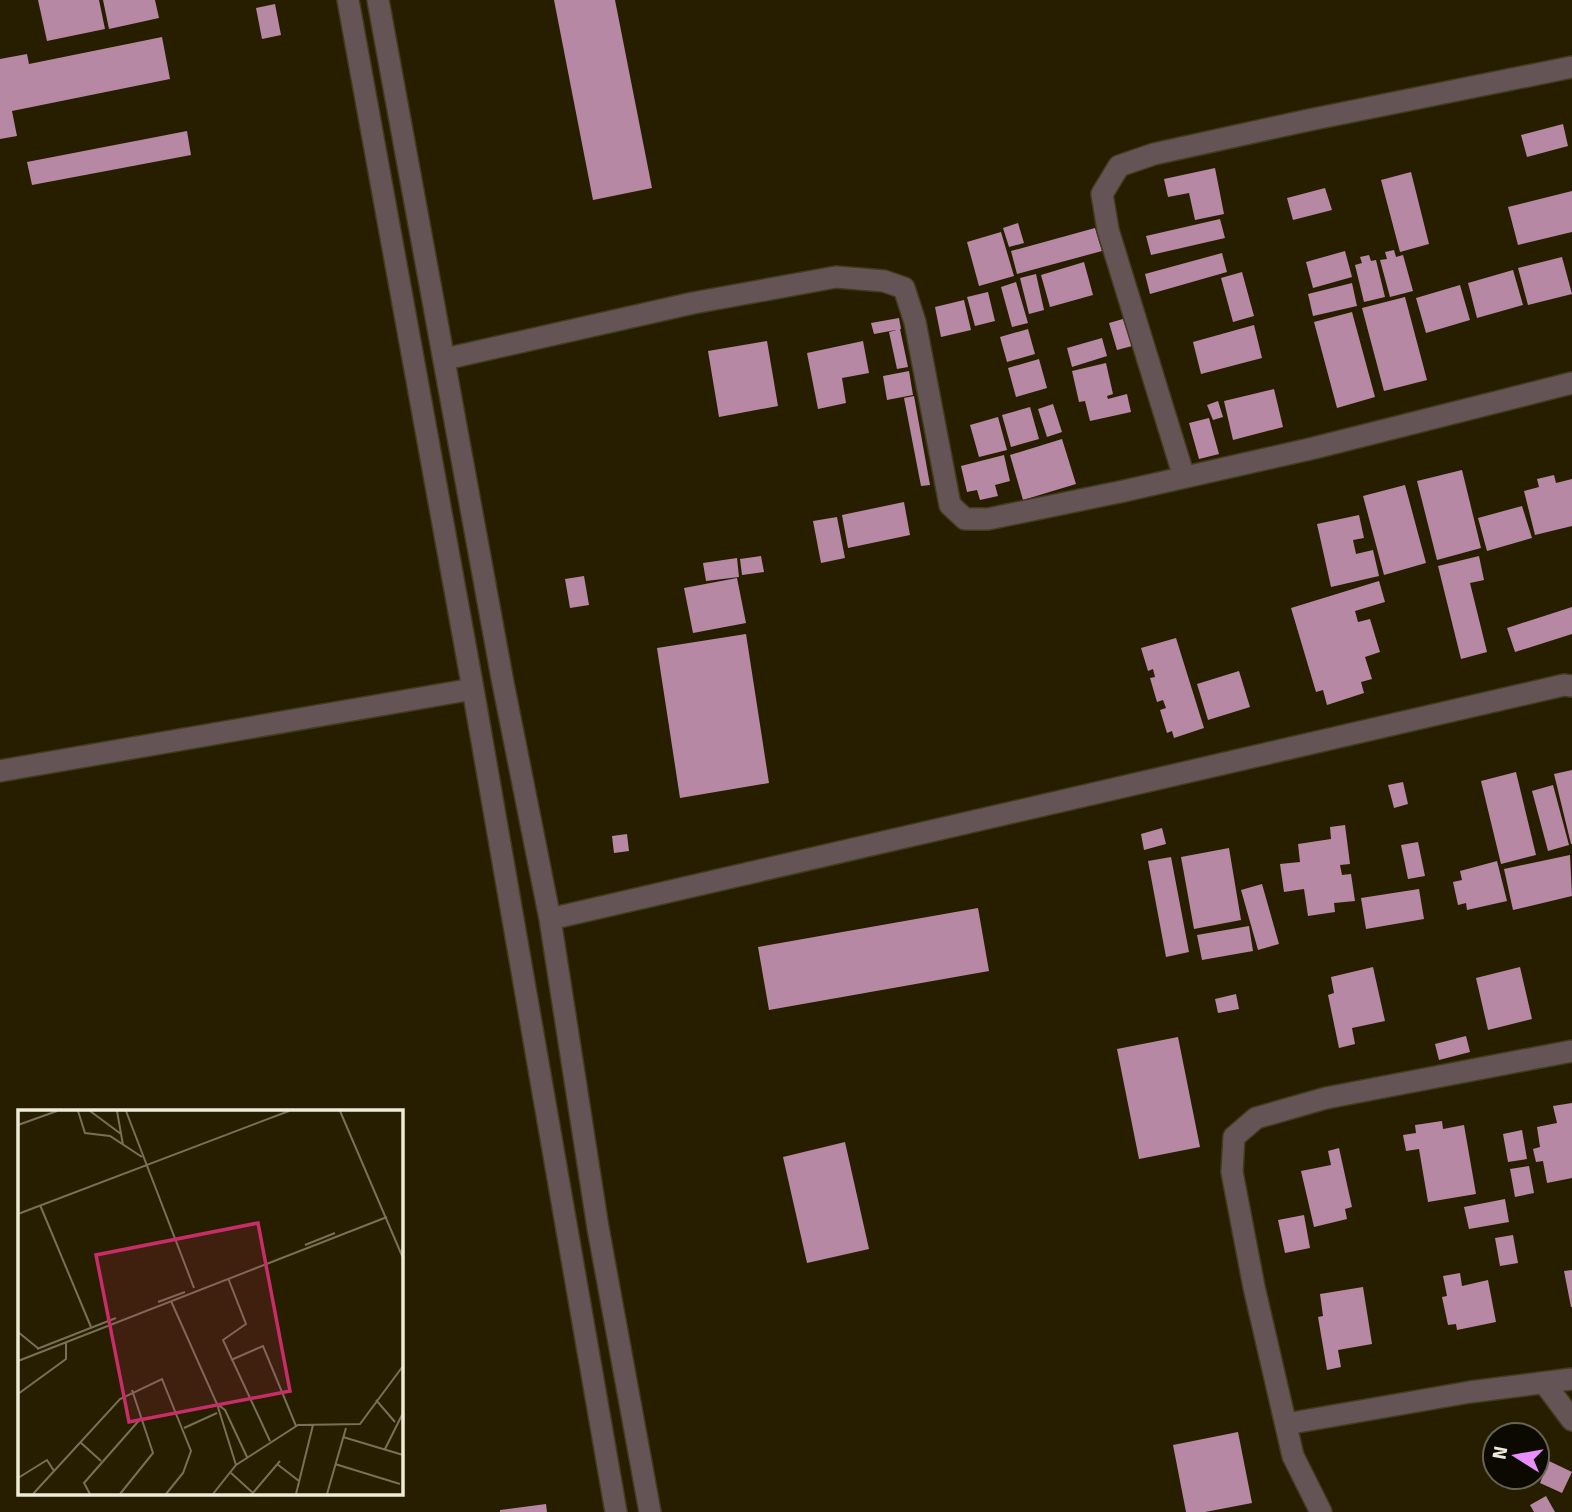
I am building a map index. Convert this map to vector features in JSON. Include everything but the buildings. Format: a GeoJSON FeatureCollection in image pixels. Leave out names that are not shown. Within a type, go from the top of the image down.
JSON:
{"type":"FeatureCollection","features":[{"type":"Feature","properties":{"kind":"street"},"geometry":{"type":"LineString","coordinates":[[348,0],[473,689],[615,1512]]}},
{"type":"Feature","properties":{"kind":"street"},"geometry":{"type":"LineString","coordinates":[[378,0],[503,683],[550,919],[596,1215],[650,1512]]}},
{"type":"Feature","properties":{"kind":"street"},"geometry":{"type":"LineString","coordinates":[[1184,477],[1108,230],[1102,194],[1119,166],[1154,154],[1257,131],[1572,67]]}},
{"type":"Feature","properties":{"kind":"street"},"geometry":{"type":"LineString","coordinates":[[445,359],[745,293],[836,277],[884,281],[904,288],[915,322],[950,505],[965,519],[988,519],[1314,448],[1572,383]]}},
{"type":"Feature","properties":{"kind":"street"},"geometry":{"type":"LineString","coordinates":[[550,919],[1569,682]]}},
{"type":"Feature","properties":{"kind":"street"},"geometry":{"type":"LineString","coordinates":[[0,771],[473,689]]}},
{"type":"Feature","properties":{"kind":"street"},"geometry":{"type":"LineString","coordinates":[[1321,1512],[1293,1456],[1254,1287],[1232,1172],[1234,1137],[1256,1118],[1326,1098],[1572,1051]]}},
{"type":"Feature","properties":{"kind":"street"},"geometry":{"type":"LineString","coordinates":[[1286,1424],[1470,1392],[1545,1384],[1572,1378]]}},
{"type":"Feature","properties":{"kind":"street"},"geometry":{"type":"LineString","coordinates":[[1545,1384],[1572,1420]]}}]}
